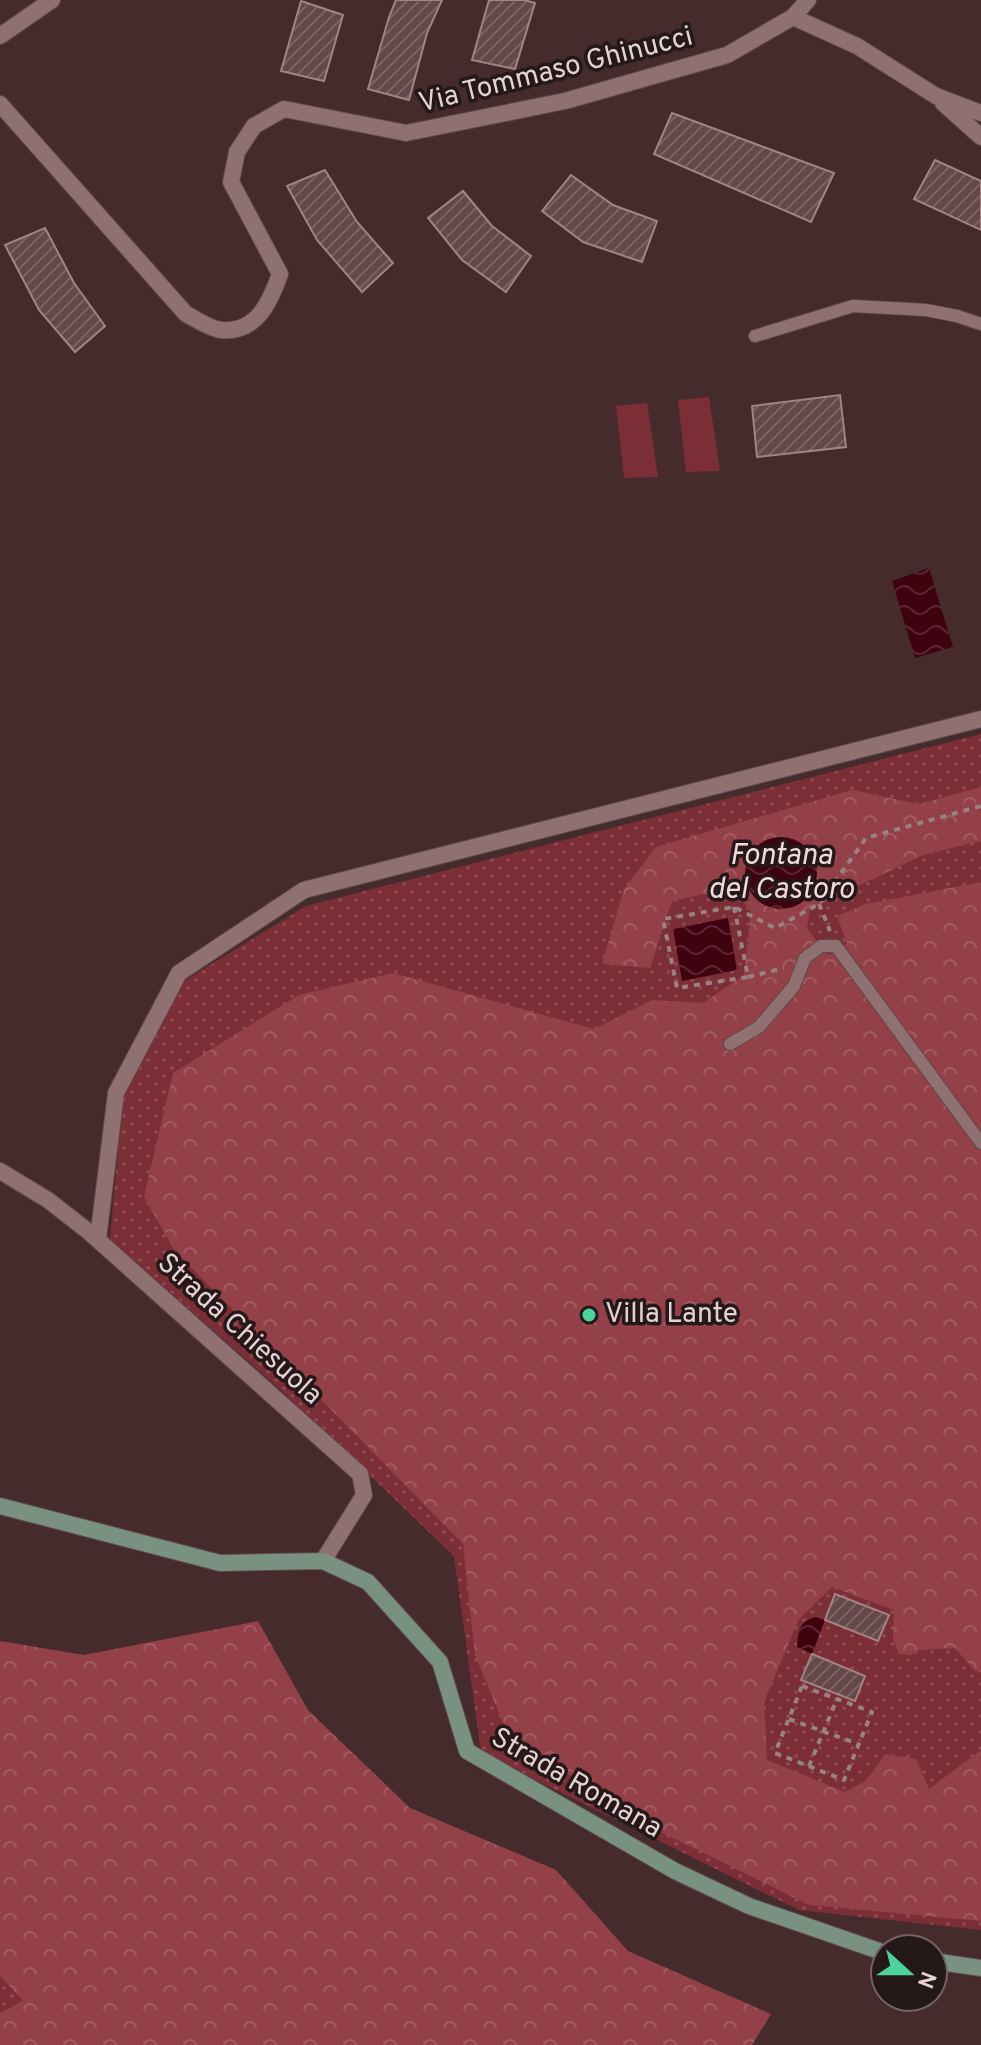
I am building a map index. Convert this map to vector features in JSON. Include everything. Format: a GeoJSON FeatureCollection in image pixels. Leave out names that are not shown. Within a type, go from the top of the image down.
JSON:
{"type":"FeatureCollection","features":[{"type":"Feature","properties":{"kind":"street"},"geometry":{"type":"LineString","coordinates":[[0,36],[52,0]]}},
{"type":"Feature","properties":{"kind":"street","name":"Via Tommaso Ghinucci"},"geometry":{"type":"LineString","coordinates":[[0,104],[186,314],[219,330],[247,326],[269,304],[280,274],[231,182],[237,152],[254,126],[284,109],[406,133],[565,101],[727,55],[793,17],[808,0]]}},
{"type":"Feature","properties":{"kind":"street"},"geometry":{"type":"LineString","coordinates":[[793,17],[857,46],[936,96],[981,137]]}},
{"type":"Feature","properties":{"kind":"street"},"geometry":{"type":"LineString","coordinates":[[936,96],[981,113]]}},
{"type":"Feature","properties":{"kind":"street"},"geometry":{"type":"LineString","coordinates":[[98,1239],[116,1093],[179,973],[304,890],[981,719]]}},
{"type":"Feature","properties":{"kind":"street","name":"Strada Chiesuola"},"geometry":{"type":"LineString","coordinates":[[0,1171],[48,1200],[98,1239],[360,1474],[364,1495],[323,1561]]}},
{"type":"Feature","properties":{"kind":"street","name":"Strada Romana"},"geometry":{"type":"LineString","coordinates":[[0,1506],[220,1563],[323,1561],[368,1582],[440,1662],[467,1751],[675,1871],[749,1906],[869,1947]]}},
{"type":"Feature","properties":{"kind":"street"},"geometry":{"type":"LineString","coordinates":[[949,1963],[981,1968]]}},
{"type":"Feature","properties":{"kind":"lane"},"geometry":{"type":"LineString","coordinates":[[755,336],[853,306],[926,310],[981,324]]}},
{"type":"Feature","properties":{"kind":"lane"},"geometry":{"type":"LineString","coordinates":[[730,1044],[759,1027],[794,986],[805,958],[821,946],[836,946],[981,1143]]}},
{"type":"Feature","properties":{"kind":"path"},"geometry":{"type":"LineString","coordinates":[[805,958],[779,970],[677,988],[663,919],[734,907],[775,928],[819,904],[866,838],[981,806]]}},
{"type":"Feature","properties":{"kind":"path"},"geometry":{"type":"LineString","coordinates":[[819,904],[836,946]]}},
{"type":"Feature","properties":{"kind":"path"},"geometry":{"type":"LineString","coordinates":[[734,907],[748,977]]}},
{"type":"Feature","properties":{"kind":"path"},"geometry":{"type":"LineString","coordinates":[[802,1686],[872,1712],[844,1780],[775,1753],[789,1719],[802,1686]]}},
{"type":"Feature","properties":{"kind":"path"},"geometry":{"type":"LineString","coordinates":[[809,1766],[837,1699]]}},
{"type":"Feature","properties":{"kind":"path"},"geometry":{"type":"LineString","coordinates":[[789,1719],[858,1744]]}},
{"type":"Feature","properties":{"kind":"shaded area"},"geometry":{"type":"Polygon","coordinates":[[[709,397],[720,471],[686,472],[678,400],[709,397]]]}},
{"type":"Feature","properties":{"kind":"shaded area"},"geometry":{"type":"Polygon","coordinates":[[[647,403],[658,477],[624,478],[616,406],[647,403]]]}},
{"type":"Feature","properties":{"kind":"shaded area","name":"Villa Lante"},"geometry":{"type":"Polygon","coordinates":[[[981,734],[981,1930],[799,1910],[481,1753],[454,1556],[283,1392],[110,1239],[123,1094],[184,981],[306,906],[981,734]]]}},
{"type":"Feature","properties":{"kind":"shaded area"},"geometry":{"type":"Polygon","coordinates":[[[0,1976],[24,2001],[0,2013],[0,1976]]]}},
{"type":"Feature","properties":{"kind":"green space","name":"Villa Lante"},"geometry":{"type":"Polygon","coordinates":[[[981,787],[981,841],[923,855],[810,909],[807,928],[828,956],[847,944],[837,916],[866,904],[981,882],[981,1673],[974,1670],[955,1648],[899,1654],[893,1640],[894,1610],[832,1587],[799,1619],[764,1702],[767,1760],[845,1792],[866,1781],[885,1754],[916,1759],[929,1789],[981,1750],[981,1921],[809,1905],[610,1807],[503,1723],[475,1655],[463,1544],[175,1251],[144,1197],[173,1073],[299,995],[393,973],[594,1029],[652,1000],[703,1003],[744,975],[751,912],[733,888],[672,901],[650,968],[602,964],[624,889],[656,847],[852,790],[919,804],[981,787]]]}},
{"type":"Feature","properties":{"kind":"green space"},"geometry":{"type":"Polygon","coordinates":[[[258,1621],[308,1710],[410,1808],[556,1870],[628,1951],[771,2014],[752,2045],[0,2045],[0,2013],[23,2001],[0,1976],[0,1641],[84,1655],[258,1621]]]}},
{"type":"Feature","properties":{"kind":"water"},"geometry":{"type":"Polygon","coordinates":[[[929,568],[953,647],[915,658],[892,581],[929,568]]]}},
{"type":"Feature","properties":{"kind":"water","name":"Fontana del Castoro"},"geometry":{"type":"Polygon","coordinates":[[[781,837],[807,847],[817,873],[807,899],[781,909],[755,899],[745,873],[755,847],[781,837]]]}},
{"type":"Feature","properties":{"kind":"water"},"geometry":{"type":"Polygon","coordinates":[[[728,918],[737,970],[682,981],[673,929],[728,918]]]}},
{"type":"Feature","properties":{"kind":"water"},"geometry":{"type":"Polygon","coordinates":[[[816,1617],[825,1620],[812,1654],[797,1647],[797,1641],[803,1624],[816,1617]]]}},
{"type":"Feature","properties":{"kind":"building"},"geometry":{"type":"Polygon","coordinates":[[[396,0],[442,0],[427,33],[409,100],[368,89],[396,0]]]}},
{"type":"Feature","properties":{"kind":"building"},"geometry":{"type":"Polygon","coordinates":[[[489,0],[535,3],[515,69],[472,60],[489,0]]]}},
{"type":"Feature","properties":{"kind":"building"},"geometry":{"type":"Polygon","coordinates":[[[301,1],[343,15],[324,81],[281,71],[301,1]]]}},
{"type":"Feature","properties":{"kind":"building"},"geometry":{"type":"Polygon","coordinates":[[[672,113],[834,173],[811,222],[654,154],[672,113]]]}},
{"type":"Feature","properties":{"kind":"building"},"geometry":{"type":"Polygon","coordinates":[[[935,160],[981,181],[981,230],[914,199],[935,160]]]}},
{"type":"Feature","properties":{"kind":"building"},"geometry":{"type":"Polygon","coordinates":[[[325,170],[357,222],[393,263],[362,292],[317,240],[287,186],[325,170]]]}},
{"type":"Feature","properties":{"kind":"building"},"geometry":{"type":"Polygon","coordinates":[[[571,175],[613,205],[657,221],[642,262],[583,242],[542,211],[571,175]]]}},
{"type":"Feature","properties":{"kind":"building"},"geometry":{"type":"Polygon","coordinates":[[[463,191],[492,226],[531,256],[506,292],[462,260],[428,218],[463,191]]]}},
{"type":"Feature","properties":{"kind":"building"},"geometry":{"type":"Polygon","coordinates":[[[45,228],[74,283],[105,326],[75,352],[39,310],[5,245],[45,228]]]}},
{"type":"Feature","properties":{"kind":"building"},"geometry":{"type":"Polygon","coordinates":[[[840,395],[846,447],[757,457],[752,406],[840,395]]]}},
{"type":"Feature","properties":{"kind":"building"},"geometry":{"type":"Polygon","coordinates":[[[835,1594],[889,1615],[878,1641],[825,1620],[835,1594]]]}},
{"type":"Feature","properties":{"kind":"building"},"geometry":{"type":"Polygon","coordinates":[[[812,1654],[865,1676],[855,1701],[801,1680],[812,1654]]]}},
{"type":"Feature","properties":{"kind":"place","name":"Villa Lante"},"geometry":{"type":"Point","coordinates":[589,1315]}}]}
